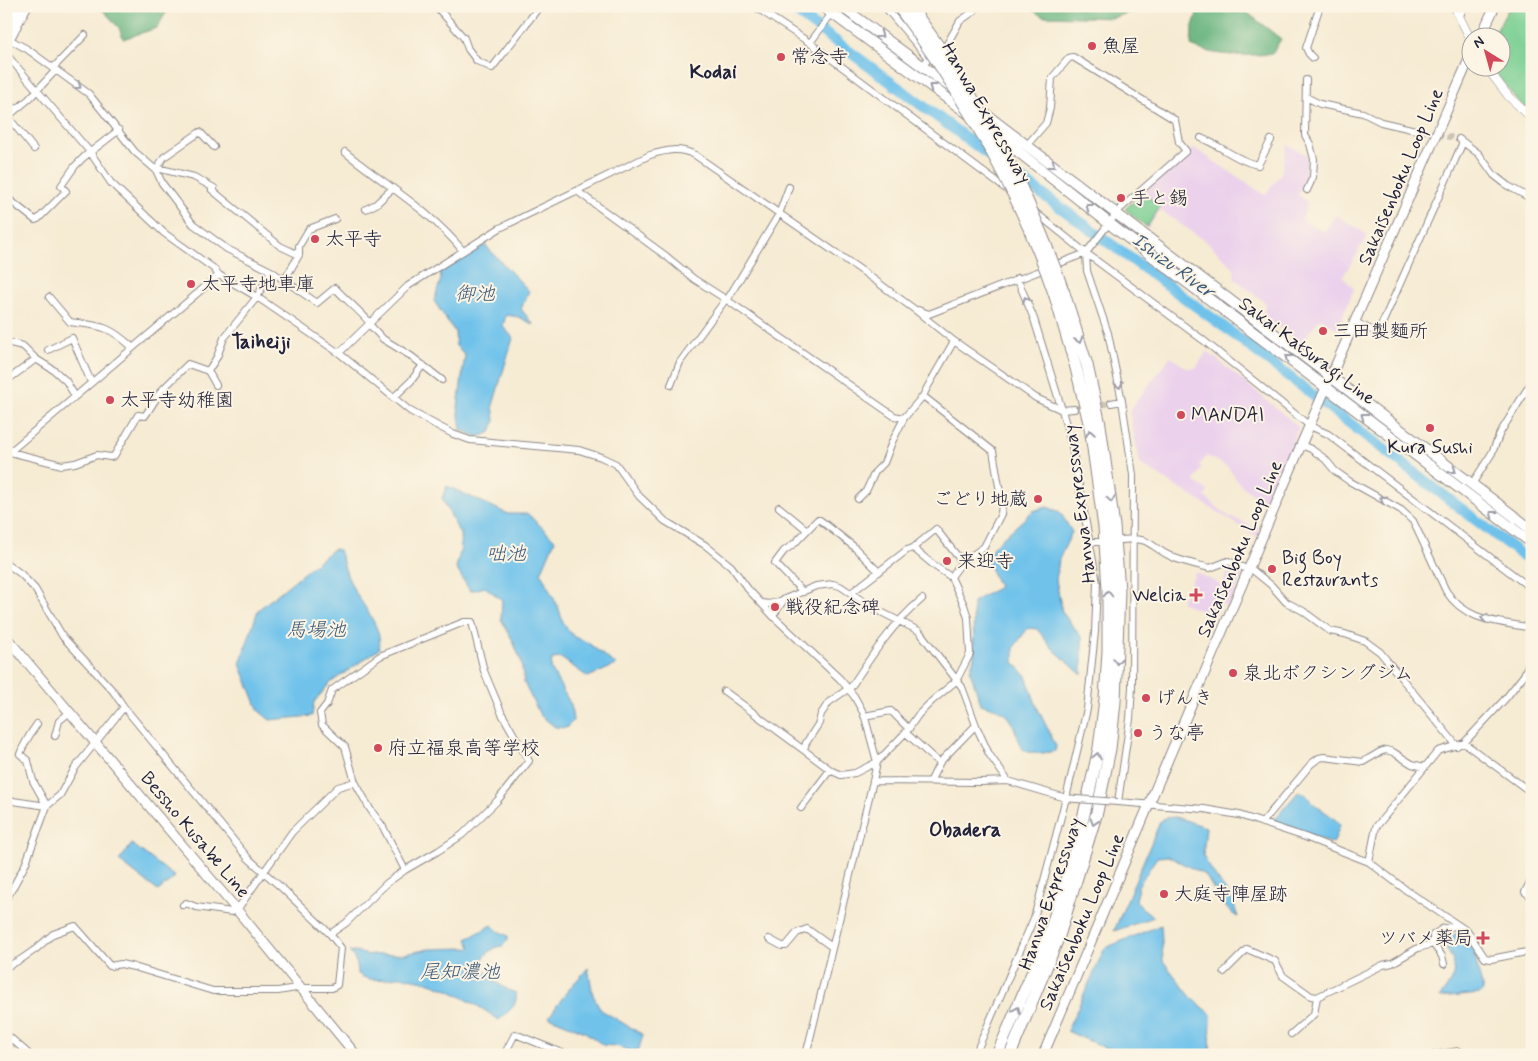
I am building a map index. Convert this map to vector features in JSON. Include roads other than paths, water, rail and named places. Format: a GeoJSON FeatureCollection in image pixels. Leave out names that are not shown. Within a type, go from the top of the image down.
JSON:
{"type":"FeatureCollection","features":[{"type":"Feature","properties":{"kind":"highway","name":"Hanwa Expressway"},"geometry":{"type":"LineString","coordinates":[[898,6],[964,103],[1003,172],[1045,267],[1060,295],[1090,427],[1104,527],[1108,589],[1108,651],[1105,700],[1099,748],[1086,806],[1050,931],[997,1055]]}},
{"type":"Feature","properties":{"kind":"highway","name":"Hanwa Expressway"},"geometry":{"type":"LineString","coordinates":[[910,6],[972,100],[1011,166],[1033,215],[1089,374],[1100,425],[1114,526],[1119,590],[1115,702],[1110,749],[1097,812],[1059,936],[1010,1055]]}},
{"type":"Feature","properties":{"kind":"main road"},"geometry":{"type":"LineString","coordinates":[[6,12],[9,6]]}},
{"type":"Feature","properties":{"kind":"main road"},"geometry":{"type":"LineString","coordinates":[[7,37],[17,6]]}},
{"type":"Feature","properties":{"kind":"main road"},"geometry":{"type":"LineString","coordinates":[[7,37],[26,6]]}},
{"type":"Feature","properties":{"kind":"main road","name":"Sakai Katsuragi Line"},"geometry":{"type":"LineString","coordinates":[[822,6],[925,62],[1116,214],[1532,530]]}},
{"type":"Feature","properties":{"kind":"main road"},"geometry":{"type":"LineString","coordinates":[[1485,28],[1495,6]]}},
{"type":"Feature","properties":{"kind":"main road","name":"Sakai Katsuragi Line"},"geometry":{"type":"LineString","coordinates":[[834,11],[1020,152],[1107,226],[1324,392],[1532,544]]}},
{"type":"Feature","properties":{"kind":"main road","name":"Sakaisenboku Loop Line"},"geometry":{"type":"LineString","coordinates":[[1043,1055],[1324,392],[1461,78]]}},
{"type":"Feature","properties":{"kind":"main road","name":"Bessho Kusabe Line"},"geometry":{"type":"LineString","coordinates":[[6,637],[237,910],[356,1055]]}},
{"type":"Feature","properties":{"kind":"street"},"geometry":{"type":"LineString","coordinates":[[436,6],[464,38],[468,49],[477,61],[492,68],[540,6]]}},
{"type":"Feature","properties":{"kind":"street"},"geometry":{"type":"LineString","coordinates":[[724,6],[732,6]]}},
{"type":"Feature","properties":{"kind":"street"},"geometry":{"type":"LineString","coordinates":[[754,6],[811,42],[985,172],[1086,253],[1532,589]]}},
{"type":"Feature","properties":{"kind":"street"},"geometry":{"type":"LineString","coordinates":[[884,6],[925,62],[947,44],[960,21],[973,12],[977,6]]}},
{"type":"Feature","properties":{"kind":"street"},"geometry":{"type":"LineString","coordinates":[[1313,58],[1306,48],[1320,6]]}},
{"type":"Feature","properties":{"kind":"street"},"geometry":{"type":"LineString","coordinates":[[1454,6],[1465,28]]}},
{"type":"Feature","properties":{"kind":"street"},"geometry":{"type":"LineString","coordinates":[[1460,16],[1464,6]]}},
{"type":"Feature","properties":{"kind":"street"},"geometry":{"type":"LineString","coordinates":[[811,42],[834,11]]}},
{"type":"Feature","properties":{"kind":"street"},"geometry":{"type":"LineString","coordinates":[[34,149],[7,118],[37,90],[84,35]]}},
{"type":"Feature","properties":{"kind":"street"},"geometry":{"type":"LineString","coordinates":[[7,37],[89,94],[135,152],[157,169],[194,177],[213,189],[280,246],[299,255]]}},
{"type":"Feature","properties":{"kind":"street"},"geometry":{"type":"LineString","coordinates":[[6,54],[90,152],[110,183],[164,233],[213,268],[219,275],[257,297],[339,353],[410,411],[453,434],[470,440],[579,450],[601,456],[616,464],[639,496],[665,521],[705,545],[731,566],[748,589],[773,616],[840,679],[848,689],[864,716],[876,762],[806,1055]]}},
{"type":"Feature","properties":{"kind":"street"},"geometry":{"type":"LineString","coordinates":[[914,309],[929,314],[1017,278],[1086,253],[1116,214],[1186,151],[1176,135],[1175,120],[1074,57],[1069,58],[1052,78],[1050,108],[1046,123],[1027,145]]}},
{"type":"Feature","properties":{"kind":"street"},"geometry":{"type":"LineString","coordinates":[[1495,78],[1509,97],[1532,118]]}},
{"type":"Feature","properties":{"kind":"street"},"geometry":{"type":"LineString","coordinates":[[1306,80],[1305,135],[1314,158],[1313,177],[1307,190]]}},
{"type":"Feature","properties":{"kind":"street"},"geometry":{"type":"LineString","coordinates":[[1306,97],[1320,104],[1364,113],[1381,122],[1420,131]]}},
{"type":"Feature","properties":{"kind":"street"},"geometry":{"type":"LineString","coordinates":[[6,100],[15,110]]}},
{"type":"Feature","properties":{"kind":"street"},"geometry":{"type":"LineString","coordinates":[[6,197],[35,220],[38,219],[66,191],[61,186],[75,166],[119,130]]}},
{"type":"Feature","properties":{"kind":"street"},"geometry":{"type":"LineString","coordinates":[[214,147],[200,132],[164,157],[157,169],[162,183],[193,224],[227,249],[285,279],[317,302],[335,288],[361,312],[383,339],[442,380]]}},
{"type":"Feature","properties":{"kind":"street"},"geometry":{"type":"LineString","coordinates":[[1201,138],[1215,143],[1248,163],[1258,165],[1271,140]]}},
{"type":"Feature","properties":{"kind":"street"},"geometry":{"type":"LineString","coordinates":[[1356,322],[1378,333],[1461,141],[1479,154],[1494,175],[1532,199]]}},
{"type":"Feature","properties":{"kind":"street"},"geometry":{"type":"LineString","coordinates":[[339,353],[408,286],[500,228],[650,154],[672,149],[695,155],[865,272],[954,341],[1036,398],[1062,410],[1074,409]]}},
{"type":"Feature","properties":{"kind":"street"},"geometry":{"type":"LineString","coordinates":[[345,152],[406,196],[455,241],[463,251]]}},
{"type":"Feature","properties":{"kind":"street"},"geometry":{"type":"LineString","coordinates":[[671,385],[685,355],[726,300],[779,214],[789,187]]}},
{"type":"Feature","properties":{"kind":"street"},"geometry":{"type":"LineString","coordinates":[[366,210],[376,204],[393,188]]}},
{"type":"Feature","properties":{"kind":"street"},"geometry":{"type":"LineString","coordinates":[[578,191],[666,256],[694,280],[894,416],[904,418]]}},
{"type":"Feature","properties":{"kind":"street"},"geometry":{"type":"LineString","coordinates":[[285,279],[299,255],[299,246],[309,229],[335,219]]}},
{"type":"Feature","properties":{"kind":"street"},"geometry":{"type":"LineString","coordinates":[[1086,253],[1087,271],[1108,333],[1122,401],[1133,475],[1130,719],[1118,802]]}},
{"type":"Feature","properties":{"kind":"street"},"geometry":{"type":"LineString","coordinates":[[208,371],[224,338],[257,297],[271,271]]}},
{"type":"Feature","properties":{"kind":"street"},"geometry":{"type":"LineString","coordinates":[[8,453],[219,275]]}},
{"type":"Feature","properties":{"kind":"street"},"geometry":{"type":"LineString","coordinates":[[975,1055],[1034,918],[1066,798],[1087,709],[1097,583],[1072,447],[1034,319],[1017,278]]}},
{"type":"Feature","properties":{"kind":"street"},"geometry":{"type":"LineString","coordinates":[[49,297],[70,322],[109,329],[132,347]]}},
{"type":"Feature","properties":{"kind":"street"},"geometry":{"type":"LineString","coordinates":[[48,350],[72,338],[91,382]]}},
{"type":"Feature","properties":{"kind":"street"},"geometry":{"type":"LineString","coordinates":[[858,499],[866,491],[875,472],[884,463],[904,418],[923,396],[954,341]]}},
{"type":"Feature","properties":{"kind":"street"},"geometry":{"type":"LineString","coordinates":[[6,342],[23,346],[36,359],[55,371],[66,381],[75,396]]}},
{"type":"Feature","properties":{"kind":"street"},"geometry":{"type":"LineString","coordinates":[[6,380],[36,359]]}},
{"type":"Feature","properties":{"kind":"street"},"geometry":{"type":"LineString","coordinates":[[8,453],[62,465],[75,463],[97,455],[114,456],[138,415],[145,416],[161,391],[188,364],[208,371],[216,385]]}},
{"type":"Feature","properties":{"kind":"street"},"geometry":{"type":"LineString","coordinates":[[393,398],[411,381],[423,365]]}},
{"type":"Feature","properties":{"kind":"street"},"geometry":{"type":"LineString","coordinates":[[1472,484],[1492,453],[1500,433],[1532,381]]}},
{"type":"Feature","properties":{"kind":"street"},"geometry":{"type":"LineString","coordinates":[[923,396],[993,452],[1002,504],[1001,514],[984,547],[962,562],[951,578]]}},
{"type":"Feature","properties":{"kind":"street"},"geometry":{"type":"LineString","coordinates":[[1111,403],[1122,401]]}},
{"type":"Feature","properties":{"kind":"street"},"geometry":{"type":"LineString","coordinates":[[1302,445],[1312,449],[1326,459],[1335,471],[1350,481],[1401,510],[1412,521],[1446,591],[1461,608],[1473,616],[1532,628]]}},
{"type":"Feature","properties":{"kind":"street"},"geometry":{"type":"LineString","coordinates":[[779,507],[807,530]]}},
{"type":"Feature","properties":{"kind":"street"},"geometry":{"type":"LineString","coordinates":[[804,592],[775,563],[784,551],[795,543],[817,520],[820,520],[853,546],[879,572]]}},
{"type":"Feature","properties":{"kind":"street"},"geometry":{"type":"LineString","coordinates":[[852,594],[936,529],[962,562]]}},
{"type":"Feature","properties":{"kind":"street"},"geometry":{"type":"LineString","coordinates":[[1122,540],[1146,540],[1172,557],[1210,568],[1228,561],[1249,569],[1271,585],[1286,602],[1303,611],[1330,631],[1345,634],[1372,644],[1461,744],[1532,793]]}},
{"type":"Feature","properties":{"kind":"street"},"geometry":{"type":"LineString","coordinates":[[1089,542],[1099,542]]}},
{"type":"Feature","properties":{"kind":"street"},"geometry":{"type":"LineString","coordinates":[[724,691],[830,770],[841,775],[855,773],[876,762],[908,731],[918,715],[956,681],[970,654],[968,618],[951,578],[913,548]]}},
{"type":"Feature","properties":{"kind":"street"},"geometry":{"type":"LineString","coordinates":[[6,563],[35,589],[63,637],[113,691],[124,707],[248,858],[330,934],[341,948],[337,985],[332,988],[278,991],[213,991],[134,967],[121,964],[110,966],[76,926],[53,934],[36,949],[6,967]]}},
{"type":"Feature","properties":{"kind":"street"},"geometry":{"type":"LineString","coordinates":[[762,603],[769,604],[816,586],[833,584],[840,586],[875,609],[919,631],[962,688],[989,754],[1008,781]]}},
{"type":"Feature","properties":{"kind":"street"},"geometry":{"type":"LineString","coordinates":[[804,749],[819,724],[821,714],[830,702],[848,689],[900,621],[922,599]]}},
{"type":"Feature","properties":{"kind":"street"},"geometry":{"type":"LineString","coordinates":[[773,616],[783,600]]}},
{"type":"Feature","properties":{"kind":"street"},"geometry":{"type":"LineString","coordinates":[[330,934],[346,923],[387,883],[462,835],[497,801],[529,761],[502,714],[484,671],[472,622],[464,622],[388,652],[332,690],[327,704],[320,713],[322,725],[345,747],[355,782],[370,809],[383,827],[405,870]]}},
{"type":"Feature","properties":{"kind":"street"},"geometry":{"type":"LineString","coordinates":[[6,654],[16,648]]}},
{"type":"Feature","properties":{"kind":"street"},"geometry":{"type":"LineString","coordinates":[[1369,862],[1376,827],[1438,751],[1461,744],[1518,684],[1532,655]]}},
{"type":"Feature","properties":{"kind":"street"},"geometry":{"type":"LineString","coordinates":[[6,900],[25,865],[47,806],[60,795],[75,768],[124,707]]}},
{"type":"Feature","properties":{"kind":"street"},"geometry":{"type":"LineString","coordinates":[[864,716],[891,710],[939,763]]}},
{"type":"Feature","properties":{"kind":"street"},"geometry":{"type":"LineString","coordinates":[[55,736],[59,721],[70,712]]}},
{"type":"Feature","properties":{"kind":"street"},"geometry":{"type":"LineString","coordinates":[[37,724],[20,754],[28,761],[33,781],[47,806]]}},
{"type":"Feature","properties":{"kind":"street"},"geometry":{"type":"LineString","coordinates":[[930,782],[939,763],[976,725]]}},
{"type":"Feature","properties":{"kind":"street"},"geometry":{"type":"LineString","coordinates":[[1262,823],[1311,764],[1319,758],[1363,762],[1386,750],[1393,752],[1412,764],[1424,768]]}},
{"type":"Feature","properties":{"kind":"street"},"geometry":{"type":"LineString","coordinates":[[801,808],[830,770]]}},
{"type":"Feature","properties":{"kind":"street"},"geometry":{"type":"LineString","coordinates":[[873,781],[1008,781],[1066,798],[1204,809],[1239,815],[1305,837],[1369,862],[1406,890],[1458,924],[1472,936],[1485,958],[1491,960],[1532,951]]}},
{"type":"Feature","properties":{"kind":"street"},"geometry":{"type":"LineString","coordinates":[[183,905],[186,903],[196,907],[232,912],[237,910],[292,832],[338,787],[355,782]]}},
{"type":"Feature","properties":{"kind":"street"},"geometry":{"type":"LineString","coordinates":[[6,800],[47,806]]}},
{"type":"Feature","properties":{"kind":"street"},"geometry":{"type":"LineString","coordinates":[[1532,878],[1526,892],[1532,897]]}},
{"type":"Feature","properties":{"kind":"street"},"geometry":{"type":"LineString","coordinates":[[1444,964],[1442,956],[1433,944],[1433,935],[1436,932],[1458,924]]}},
{"type":"Feature","properties":{"kind":"street"},"geometry":{"type":"LineString","coordinates":[[770,939],[782,946],[786,946],[797,933],[807,929],[832,947]]}},
{"type":"Feature","properties":{"kind":"street"},"geometry":{"type":"LineString","coordinates":[[1290,1034],[1314,1014],[1317,997],[1320,994],[1383,965],[1392,963],[1414,950],[1433,944]]}},
{"type":"Feature","properties":{"kind":"street"},"geometry":{"type":"LineString","coordinates":[[1224,972],[1247,949],[1274,961],[1283,976],[1311,996],[1317,997]]}},
{"type":"Feature","properties":{"kind":"street"},"geometry":{"type":"LineString","coordinates":[[504,1055],[515,1034],[567,1055]]}},
{"type":"Feature","properties":{"kind":"street"},"geometry":{"type":"LineString","coordinates":[[6,1047],[8,1036]]}},
{"type":"Feature","properties":{"kind":"street"},"geometry":{"type":"LineString","coordinates":[[8,1036],[30,1055]]}},
{"type":"Feature","properties":{"kind":"street"},"geometry":{"type":"LineString","coordinates":[[1434,1055],[1459,1052]]}},
{"type":"Feature","properties":{"kind":"water","name":"御池"},"geometry":{"type":"Polygon","coordinates":[[[485,245],[529,291],[521,309],[534,325],[519,317],[506,315],[503,326],[513,338],[493,405],[495,420],[491,432],[479,437],[461,430],[458,407],[465,355],[456,346],[455,332],[434,301],[441,279],[440,272],[485,245]]]}},
{"type":"Feature","properties":{"kind":"water","name":"咄池"},"geometry":{"type":"Polygon","coordinates":[[[447,486],[508,514],[528,514],[555,540],[541,573],[559,609],[563,623],[574,637],[587,642],[616,665],[588,677],[561,658],[552,659],[551,669],[571,705],[573,721],[566,728],[555,727],[540,715],[524,683],[521,661],[501,619],[502,600],[485,587],[470,591],[456,568],[461,548],[460,534],[442,498],[447,486]]]}},
{"type":"Feature","properties":{"kind":"water"},"geometry":{"type":"Polygon","coordinates":[[[1047,507],[1060,512],[1072,532],[1059,559],[1056,580],[1062,612],[1082,638],[1082,675],[1052,648],[1037,629],[1028,628],[1014,647],[1014,662],[1026,676],[1037,707],[1056,746],[1055,751],[1040,753],[1029,752],[1023,749],[1012,722],[1004,712],[981,704],[970,671],[974,658],[973,602],[999,587],[988,563],[993,547],[1033,511],[1047,507]]]}},
{"type":"Feature","properties":{"kind":"water","name":"馬場池"},"geometry":{"type":"Polygon","coordinates":[[[333,549],[339,550],[350,582],[371,616],[380,641],[379,649],[330,683],[314,702],[312,716],[270,720],[259,711],[240,664],[258,610],[333,549]]]}},
{"type":"Feature","properties":{"kind":"water"},"geometry":{"type":"Polygon","coordinates":[[[1299,791],[1340,825],[1334,842],[1330,843],[1272,822],[1299,791]]]}},
{"type":"Feature","properties":{"kind":"water"},"geometry":{"type":"Polygon","coordinates":[[[1176,817],[1206,827],[1203,856],[1231,897],[1238,917],[1223,904],[1205,875],[1168,856],[1157,857],[1138,886],[1136,901],[1154,917],[1114,931],[1160,822],[1164,818],[1176,817]]]}},
{"type":"Feature","properties":{"kind":"water"},"geometry":{"type":"Polygon","coordinates":[[[132,844],[175,877],[158,891],[119,861],[132,844]]]}},
{"type":"Feature","properties":{"kind":"water","name":"尾知濃池"},"geometry":{"type":"Polygon","coordinates":[[[492,925],[498,931],[508,936],[508,939],[503,946],[489,952],[484,958],[485,971],[503,987],[516,993],[514,1005],[499,1020],[460,996],[439,986],[401,977],[377,980],[362,977],[358,974],[356,962],[349,951],[370,955],[404,954],[429,949],[469,949],[471,947],[467,939],[492,925]]]}},
{"type":"Feature","properties":{"kind":"water"},"geometry":{"type":"Polygon","coordinates":[[[1161,925],[1163,961],[1191,997],[1211,1014],[1210,1055],[1121,1055],[1067,1031],[1105,948],[1161,925]]]}},
{"type":"Feature","properties":{"kind":"water"},"geometry":{"type":"Polygon","coordinates":[[[1460,932],[1466,935],[1473,948],[1483,991],[1480,994],[1439,998],[1452,979],[1454,968],[1450,955],[1442,943],[1444,940],[1460,932]]]}},
{"type":"Feature","properties":{"kind":"water"},"geometry":{"type":"Polygon","coordinates":[[[588,968],[593,995],[601,1010],[643,1035],[639,1049],[634,1052],[616,1046],[603,1045],[585,1032],[549,1017],[568,990],[588,968]]]}},
{"type":"Feature","properties":{"kind":"waterway","name":"Ishizu River"},"geometry":{"type":"LineString","coordinates":[[788,6],[997,161]]}},
{"type":"Feature","properties":{"kind":"waterway","name":"Ishizu River"},"geometry":{"type":"LineString","coordinates":[[1012,172],[1219,323],[1532,563]]}},
{"type":"Feature","properties":{"kind":"tunnel"},"geometry":{"type":"LineString","coordinates":[[1420,131],[1459,139]]}},
{"type":"Feature","properties":{"kind":"tunnel"},"geometry":{"type":"LineString","coordinates":[[1074,409],[1111,403]]}},
{"type":"Feature","properties":{"kind":"place","name":"魚屋"},"geometry":{"type":"Point","coordinates":[1092,46]}},
{"type":"Feature","properties":{"kind":"place","name":"常念寺"},"geometry":{"type":"Point","coordinates":[781,57]}},
{"type":"Feature","properties":{"kind":"place","name":"手と錫"},"geometry":{"type":"Point","coordinates":[1121,198]}},
{"type":"Feature","properties":{"kind":"place","name":"太平寺"},"geometry":{"type":"Point","coordinates":[315,239]}},
{"type":"Feature","properties":{"kind":"place","name":"太平寺地車庫"},"geometry":{"type":"Point","coordinates":[191,284]}},
{"type":"Feature","properties":{"kind":"place","name":"三田製麵所"},"geometry":{"type":"Point","coordinates":[1323,331]}},
{"type":"Feature","properties":{"kind":"place","name":"太平寺幼稚園"},"geometry":{"type":"Point","coordinates":[110,400]}},
{"type":"Feature","properties":{"kind":"place","name":"MANDAI"},"geometry":{"type":"Point","coordinates":[1181,415]}},
{"type":"Feature","properties":{"kind":"place","name":"Kura Sushi"},"geometry":{"type":"Point","coordinates":[1430,428]}},
{"type":"Feature","properties":{"kind":"place","name":"ごどり地蔵"},"geometry":{"type":"Point","coordinates":[1038,499]}},
{"type":"Feature","properties":{"kind":"place","name":"来迎寺"},"geometry":{"type":"Point","coordinates":[947,561]}},
{"type":"Feature","properties":{"kind":"place","name":"Big Boy Restaurants"},"geometry":{"type":"Point","coordinates":[1272,569]}},
{"type":"Feature","properties":{"kind":"place","name":"Welcia"},"geometry":{"type":"Point","coordinates":[1196,595]}},
{"type":"Feature","properties":{"kind":"place","name":"戦役紀念碑"},"geometry":{"type":"Point","coordinates":[775,607]}},
{"type":"Feature","properties":{"kind":"place","name":"泉北ボクシングジム"},"geometry":{"type":"Point","coordinates":[1233,673]}},
{"type":"Feature","properties":{"kind":"place","name":"げんき"},"geometry":{"type":"Point","coordinates":[1146,698]}},
{"type":"Feature","properties":{"kind":"place","name":"うな亭"},"geometry":{"type":"Point","coordinates":[1138,733]}},
{"type":"Feature","properties":{"kind":"place","name":"府立福泉高等学校"},"geometry":{"type":"Point","coordinates":[378,748]}},
{"type":"Feature","properties":{"kind":"place","name":"大庭寺陣屋跡"},"geometry":{"type":"Point","coordinates":[1164,894]}},
{"type":"Feature","properties":{"kind":"place","name":"ツバメ薬局"},"geometry":{"type":"Point","coordinates":[1483,938]}},
{"type":"Feature","properties":{"kind":"district","name":"Kodai"},"geometry":{"type":"Point","coordinates":[713,72]}},
{"type":"Feature","properties":{"kind":"district","name":"Taiheiji"},"geometry":{"type":"Point","coordinates":[261,342]}},
{"type":"Feature","properties":{"kind":"district","name":"Obadera"},"geometry":{"type":"Point","coordinates":[965,830]}}]}
